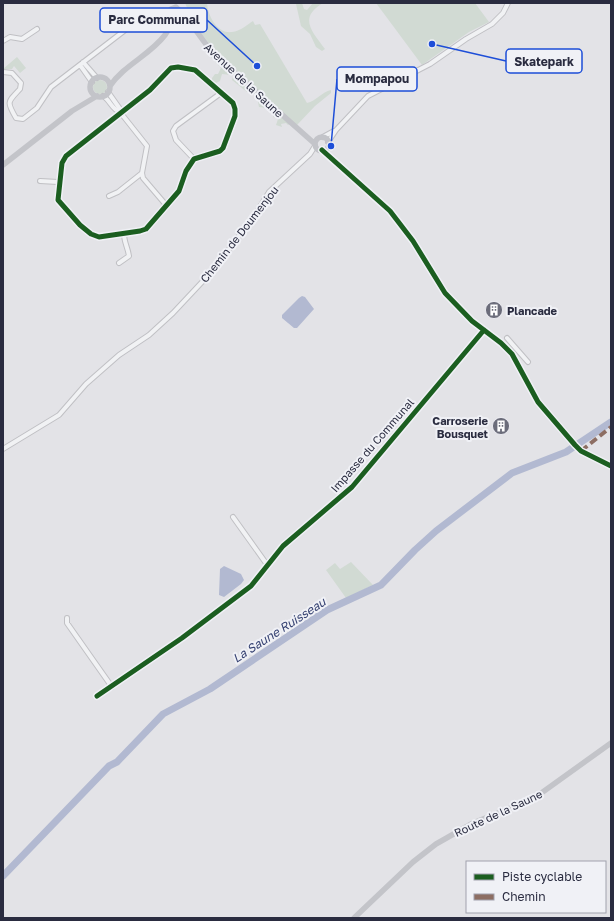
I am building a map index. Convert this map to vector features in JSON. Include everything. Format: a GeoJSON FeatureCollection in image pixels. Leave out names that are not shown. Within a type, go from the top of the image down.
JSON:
{"type":"FeatureCollection","features":[{"type":"Feature","properties":{"kind":"street"},"geometry":{"type":"LineString","coordinates":[[318,148],[328,144],[336,130],[359,104],[373,93],[426,66],[466,39],[492,24],[503,13],[508,3]]}},
{"type":"Feature","properties":{"kind":"street"},"geometry":{"type":"LineString","coordinates":[[3,165],[78,107],[100,96],[109,89],[127,68],[160,40],[174,7]]}},
{"type":"Feature","properties":{"kind":"street","name":"Avenue de la Saune"},"geometry":{"type":"LineString","coordinates":[[174,7],[179,14],[188,21],[215,55],[318,148],[333,159],[400,222],[444,293],[460,310],[512,354],[538,402],[571,441],[580,450],[611,466]]}},
{"type":"Feature","properties":{"kind":"street"},"geometry":{"type":"LineString","coordinates":[[3,72],[12,73],[21,83],[20,89],[9,102],[16,118],[20,120],[38,108],[51,87],[133,24]]}},
{"type":"Feature","properties":{"kind":"street"},"geometry":{"type":"LineString","coordinates":[[3,41],[10,37],[22,39],[37,29]]}},
{"type":"Feature","properties":{"kind":"street"},"geometry":{"type":"LineString","coordinates":[[81,64],[97,78],[105,79],[127,68]]}},
{"type":"Feature","properties":{"kind":"street"},"geometry":{"type":"LineString","coordinates":[[78,107],[91,90],[92,82],[81,64]]}},
{"type":"Feature","properties":{"kind":"street"},"geometry":{"type":"LineString","coordinates":[[178,67],[195,70],[233,103],[235,116],[226,144],[220,151],[194,159],[186,171],[179,191],[146,229],[99,238],[91,234],[80,225],[58,200],[58,182],[62,163],[66,156],[120,112],[150,90],[171,68],[178,67]]}},
{"type":"Feature","properties":{"kind":"street"},"geometry":{"type":"LineString","coordinates":[[92,82],[97,78]]}},
{"type":"Feature","properties":{"kind":"street"},"geometry":{"type":"LineString","coordinates":[[105,79],[120,109],[120,112]]}},
{"type":"Feature","properties":{"kind":"street"},"geometry":{"type":"LineString","coordinates":[[91,90],[106,98],[117,111],[120,112],[147,146],[142,173],[148,184],[166,205]]}},
{"type":"Feature","properties":{"kind":"street"},"geometry":{"type":"LineString","coordinates":[[194,159],[176,140],[173,131],[176,126],[221,93]]}},
{"type":"Feature","properties":{"kind":"street"},"geometry":{"type":"LineString","coordinates":[[318,148],[321,138],[336,130]]}},
{"type":"Feature","properties":{"kind":"street","name":"Avenue de la Saune"},"geometry":{"type":"LineString","coordinates":[[304,134],[321,138]]}},
{"type":"Feature","properties":{"kind":"street"},"geometry":{"type":"LineString","coordinates":[[321,138],[328,144]]}},
{"type":"Feature","properties":{"kind":"street","name":"Avenue de la Saune"},"geometry":{"type":"LineString","coordinates":[[328,144],[333,159]]}},
{"type":"Feature","properties":{"kind":"street","name":"Chemin de Doumenjou"},"geometry":{"type":"LineString","coordinates":[[3,449],[59,415],[86,384],[119,355],[149,335],[173,313],[203,281],[230,248],[255,215],[269,192],[318,148]]}},
{"type":"Feature","properties":{"kind":"street"},"geometry":{"type":"LineString","coordinates":[[109,196],[118,192],[142,173]]}},
{"type":"Feature","properties":{"kind":"street"},"geometry":{"type":"LineString","coordinates":[[40,181],[58,182]]}},
{"type":"Feature","properties":{"kind":"street"},"geometry":{"type":"LineString","coordinates":[[119,263],[129,256],[124,242],[124,234]]}},
{"type":"Feature","properties":{"kind":"street","name":"Impasse du Communal"},"geometry":{"type":"LineString","coordinates":[[97,696],[112,687],[236,599],[257,580],[276,554],[298,532],[352,487],[484,330]]}},
{"type":"Feature","properties":{"kind":"street"},"geometry":{"type":"LineString","coordinates":[[507,338],[528,362]]}},
{"type":"Feature","properties":{"kind":"street"},"geometry":{"type":"LineString","coordinates":[[512,354],[517,349]]}},
{"type":"Feature","properties":{"kind":"street"},"geometry":{"type":"LineString","coordinates":[[233,517],[268,566]]}},
{"type":"Feature","properties":{"kind":"street"},"geometry":{"type":"LineString","coordinates":[[67,618],[67,623],[112,687]]}},
{"type":"Feature","properties":{"kind":"street","name":"Route de la Saune"},"geometry":{"type":"LineString","coordinates":[[354,918],[413,862],[436,844],[473,823],[533,799],[611,743]]}},
{"type":"Feature","properties":{"kind":"shaded area"},"geometry":{"type":"Polygon","coordinates":[[[185,3],[207,3],[209,13],[214,23],[222,30],[227,32],[232,32],[243,28],[253,21],[255,25],[260,24],[307,103],[331,90],[331,93],[315,106],[297,125],[292,122],[288,125],[286,123],[281,124],[282,127],[276,125],[278,119],[273,117],[277,112],[269,105],[268,108],[259,107],[258,102],[262,100],[256,87],[252,87],[247,79],[245,83],[250,88],[247,92],[232,80],[233,77],[241,79],[231,72],[231,75],[222,74],[220,81],[216,83],[212,82],[212,78],[215,74],[218,74],[221,68],[210,56],[217,53],[195,26],[185,3]]]}},
{"type":"Feature","properties":{"kind":"shaded area"},"geometry":{"type":"Polygon","coordinates":[[[302,3],[304,9],[307,10],[313,3],[323,3],[315,9],[309,19],[312,30],[325,49],[322,51],[316,47],[310,34],[301,26],[296,4],[302,3]]]}},
{"type":"Feature","properties":{"kind":"shaded area"},"geometry":{"type":"Polygon","coordinates":[[[376,3],[475,3],[489,22],[469,32],[422,65],[376,3]]]}},
{"type":"Feature","properties":{"kind":"shaded area"},"geometry":{"type":"Polygon","coordinates":[[[17,57],[26,68],[20,73],[14,66],[12,69],[3,69],[17,57]]]}},
{"type":"Feature","properties":{"kind":"shaded area"},"geometry":{"type":"Polygon","coordinates":[[[100,80],[105,82],[107,87],[105,92],[100,94],[95,92],[93,87],[95,82],[100,80]]]}},
{"type":"Feature","properties":{"kind":"shaded area"},"geometry":{"type":"Polygon","coordinates":[[[351,562],[373,585],[346,598],[326,570],[335,563],[340,569],[351,562]]]}},
{"type":"Feature","properties":{"kind":"water"},"geometry":{"type":"Polygon","coordinates":[[[302,296],[305,297],[314,309],[297,328],[294,328],[282,318],[282,315],[302,296]]]}},
{"type":"Feature","properties":{"kind":"water"},"geometry":{"type":"Polygon","coordinates":[[[224,566],[241,574],[244,580],[224,597],[219,595],[220,569],[224,566]]]}},
{"type":"Feature","properties":{"kind":"waterway","name":"La Saune Ruisseau"},"geometry":{"type":"LineString","coordinates":[[3,876],[109,766],[117,762],[163,714],[210,689],[327,610],[381,585],[436,531],[512,473],[566,452],[611,422]]}},
{"type":"Feature","properties":{"kind":"marked path"},"geometry":{"type":"LineString","coordinates":[[581,451],[611,427]]}},
{"type":"Feature","properties":{"kind":"cycle path"},"geometry":{"type":"LineString","coordinates":[[178,67],[195,70],[233,103],[235,116],[223,148],[220,151],[194,159],[186,171],[179,191],[146,229],[99,237],[91,234],[80,225],[58,200],[62,163],[66,156],[150,90],[171,68],[178,67]]}},
{"type":"Feature","properties":{"kind":"cycle path"},"geometry":{"type":"LineString","coordinates":[[322,150],[390,211],[413,241],[445,293],[472,321],[501,343],[512,354],[538,402],[575,445],[581,451],[611,466]]}},
{"type":"Feature","properties":{"kind":"cycle path"},"geometry":{"type":"LineString","coordinates":[[97,696],[182,638],[251,586],[283,546],[352,487],[484,330]]}},
{"type":"Feature","properties":{"kind":"place","name":"Skatepark"},"geometry":{"type":"Point","coordinates":[432,44]}},
{"type":"Feature","properties":{"kind":"place","name":"Parc Communal"},"geometry":{"type":"Point","coordinates":[257,66]}},
{"type":"Feature","properties":{"kind":"place","name":"Mompapou"},"geometry":{"type":"Point","coordinates":[331,146]}},
{"type":"Feature","properties":{"kind":"place","name":"Plancade"},"geometry":{"type":"Point","coordinates":[494,310]}},
{"type":"Feature","properties":{"kind":"place","name":"Carroserie Bousquet"},"geometry":{"type":"Point","coordinates":[501,426]}}]}
